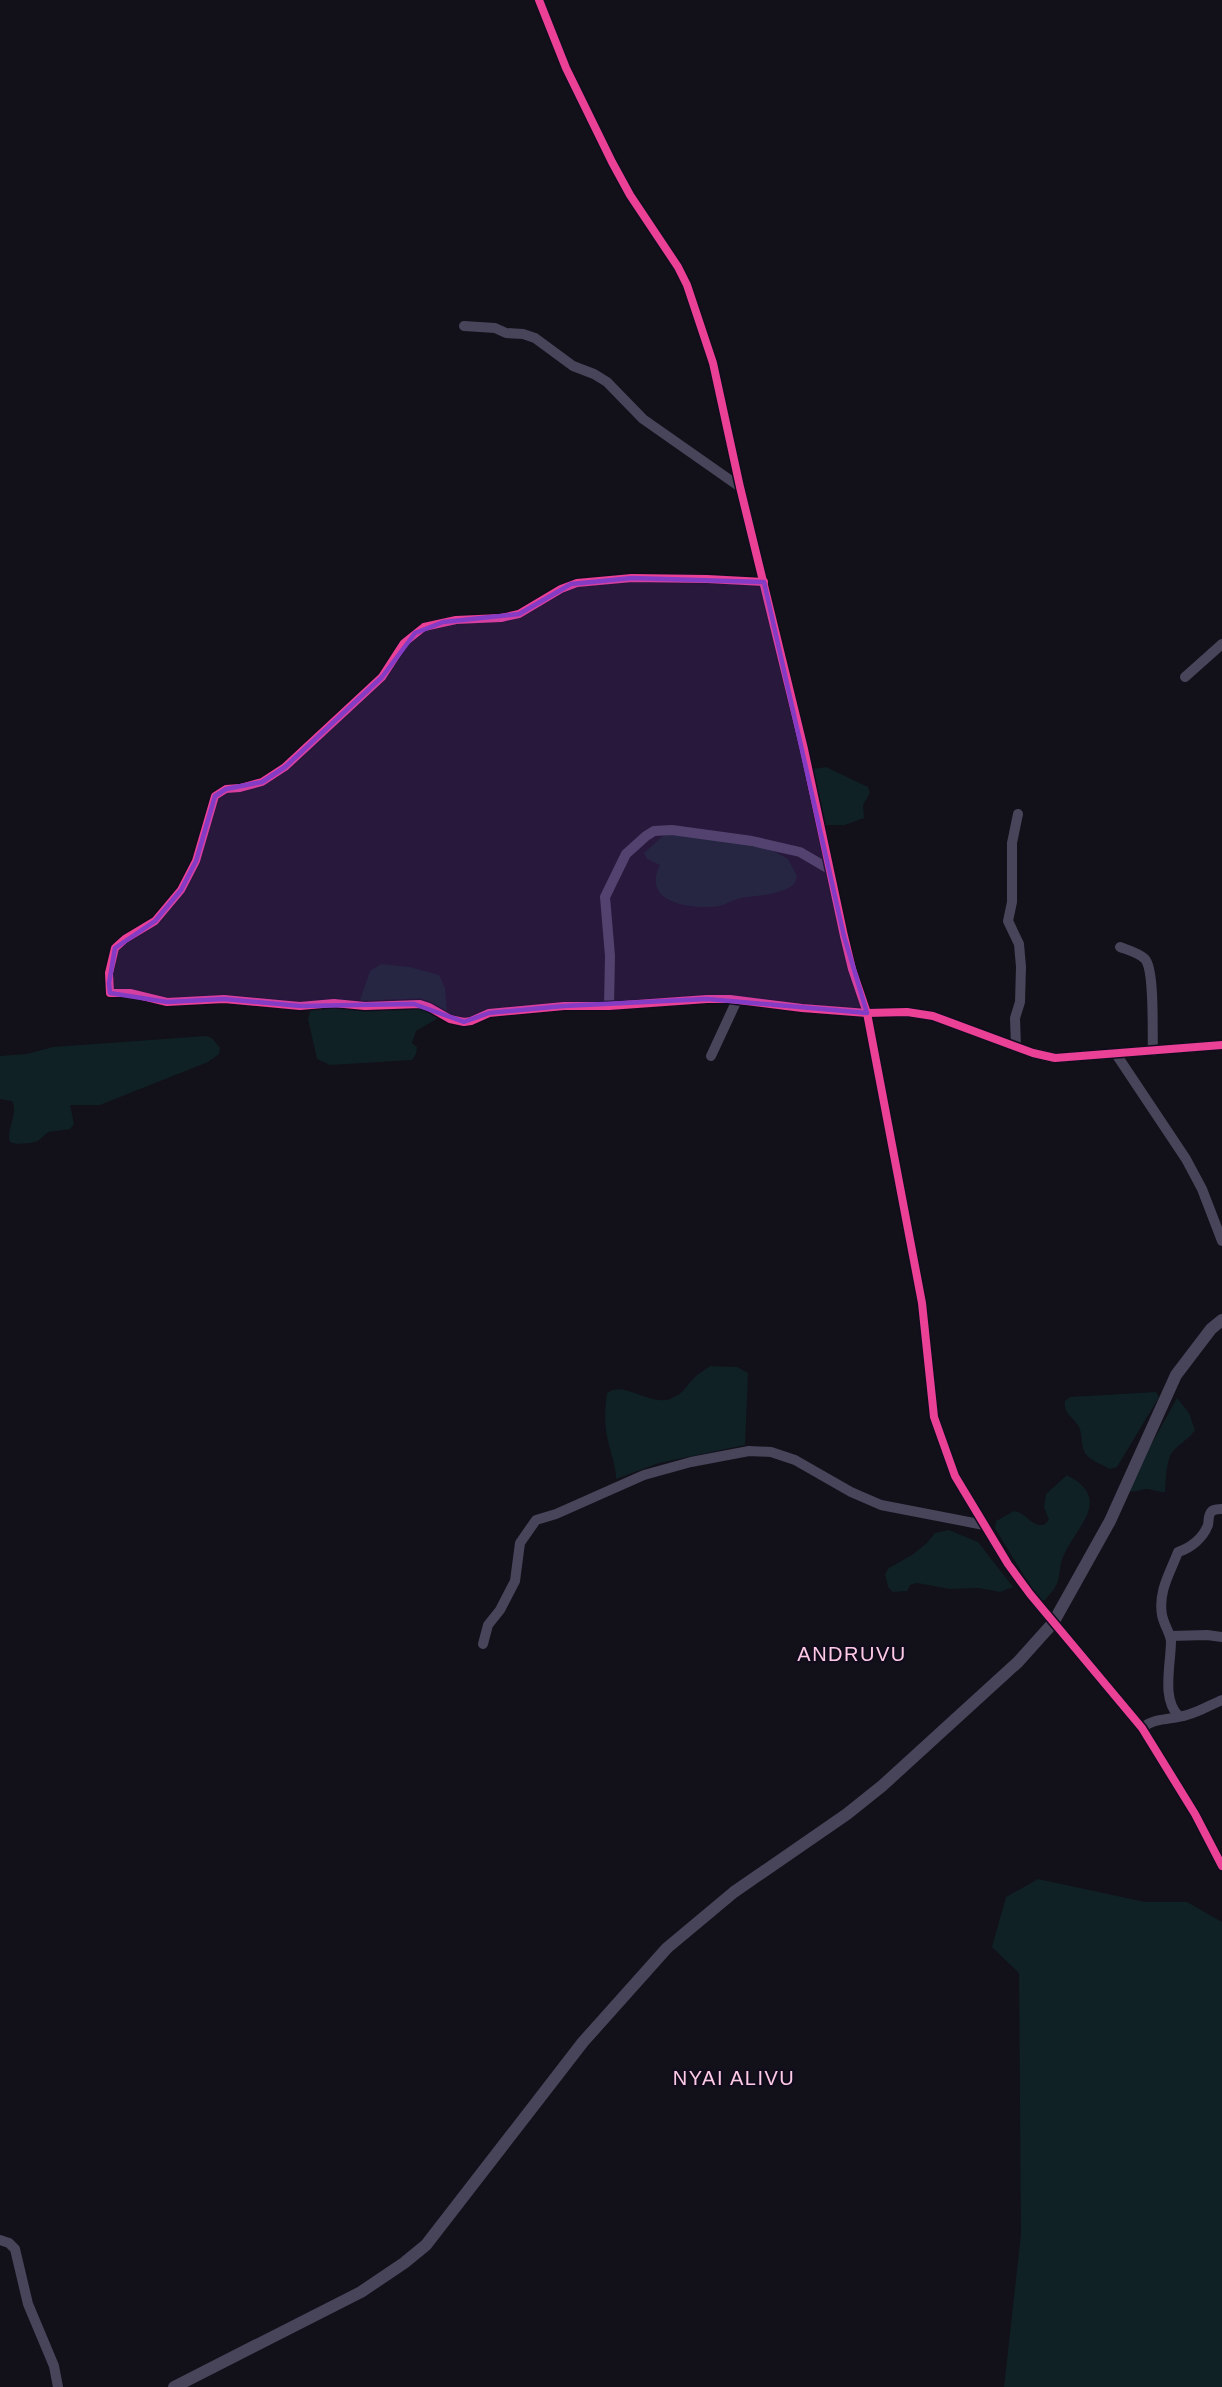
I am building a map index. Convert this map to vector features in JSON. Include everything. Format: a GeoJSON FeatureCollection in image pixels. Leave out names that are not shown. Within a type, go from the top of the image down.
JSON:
{"type":"FeatureCollection","features":[{"type":"Feature","properties":{"kind":"street"},"geometry":{"type":"LineString","coordinates":[[539,0],[566,68],[612,162],[630,195],[678,267],[687,285],[713,363],[740,487],[804,749],[852,969],[867,1013],[920,1293],[934,1417],[955,1476],[1008,1564],[1053,1623],[1142,1728],[1186,1798],[1222,1866]]}},
{"type":"Feature","properties":{"kind":"street"},"geometry":{"type":"LineString","coordinates":[[464,326],[495,327],[506,333],[523,334],[535,338],[573,366],[594,374],[614,387],[643,419],[740,487]]}},
{"type":"Feature","properties":{"kind":"street"},"geometry":{"type":"LineString","coordinates":[[764,582],[632,578],[577,584],[561,589],[519,614],[501,618],[456,620],[424,627],[404,643],[382,677],[285,767],[262,782],[226,789],[215,796],[196,861],[181,890],[155,921],[124,939],[115,948],[110,960],[110,993],[130,993],[168,1002],[224,999],[300,1006],[334,1003],[365,1006],[414,1004],[429,1007],[450,1020],[464,1022],[485,1014],[564,1006],[609,1006],[707,999],[737,1000],[867,1013],[907,1012],[933,1016],[1033,1053],[1055,1058],[1222,1045]]}},
{"type":"Feature","properties":{"kind":"street"},"geometry":{"type":"LineString","coordinates":[[1185,677],[1222,644]]}},
{"type":"Feature","properties":{"kind":"street"},"geometry":{"type":"LineString","coordinates":[[1016,1047],[1015,1018],[1020,1002],[1021,967],[1019,944],[1008,921],[1012,902],[1012,843],[1018,814]]}},
{"type":"Feature","properties":{"kind":"street"},"geometry":{"type":"LineString","coordinates":[[609,1006],[610,956],[605,897],[626,854],[654,831],[672,830],[752,841],[800,852],[830,869]]}},
{"type":"Feature","properties":{"kind":"street"},"geometry":{"type":"LineString","coordinates":[[1120,947],[1144,958],[1150,967],[1153,1051]]}},
{"type":"Feature","properties":{"kind":"street"},"geometry":{"type":"LineString","coordinates":[[711,1056],[737,1000]]}},
{"type":"Feature","properties":{"kind":"street"},"geometry":{"type":"LineString","coordinates":[[1116,1054],[1186,1159],[1202,1189],[1222,1241]]}},
{"type":"Feature","properties":{"kind":"street"},"geometry":{"type":"LineString","coordinates":[[174,2387],[361,2292],[404,2264],[419,2251],[453,2212],[584,2042],[667,1948],[734,1892],[847,1814],[882,1786],[1018,1662],[1053,1623],[1110,1521],[1176,1374],[1211,1329],[1222,1320]]}},
{"type":"Feature","properties":{"kind":"street"},"geometry":{"type":"LineString","coordinates":[[483,1644],[488,1624],[500,1610],[514,1581],[520,1543],[536,1521],[644,1475],[691,1462],[749,1451],[771,1452],[795,1460],[851,1492],[874,1502],[948,1520],[984,1525]]}},
{"type":"Feature","properties":{"kind":"street"},"geometry":{"type":"LineString","coordinates":[[1179,1716],[1173,1711],[1169,1698],[1170,1636],[1165,1629],[1161,1603],[1166,1575],[1178,1552],[1192,1546],[1202,1536],[1208,1526],[1210,1513],[1213,1510],[1222,1509]]}},
{"type":"Feature","properties":{"kind":"street"},"geometry":{"type":"LineString","coordinates":[[1170,1636],[1222,1637]]}},
{"type":"Feature","properties":{"kind":"street"},"geometry":{"type":"LineString","coordinates":[[1142,1728],[1147,1723],[1187,1716],[1222,1700]]}},
{"type":"Feature","properties":{"kind":"street"},"geometry":{"type":"LineString","coordinates":[[0,2241],[9,2243],[15,2249],[28,2304],[54,2366],[58,2387]]}},
{"type":"Feature","properties":{"kind":"highlighted area"},"geometry":{"type":"Polygon","coordinates":[[[632,578],[764,582],[844,936],[867,1013],[707,999],[564,1006],[489,1013],[464,1022],[414,1004],[300,1006],[224,999],[167,1002],[110,993],[109,983],[115,948],[155,921],[181,890],[196,861],[215,796],[226,789],[262,782],[285,767],[382,677],[415,633],[443,622],[519,614],[571,584],[632,578]]]}},
{"type":"Feature","properties":{"kind":"shaded area"},"geometry":{"type":"Polygon","coordinates":[[[826,767],[868,787],[870,793],[863,805],[864,818],[845,825],[823,825],[813,769],[826,767]]]}},
{"type":"Feature","properties":{"kind":"shaded area"},"geometry":{"type":"Polygon","coordinates":[[[676,833],[766,847],[788,859],[797,876],[796,880],[784,890],[741,898],[719,906],[701,907],[679,904],[661,895],[657,887],[656,876],[660,865],[647,859],[644,853],[664,835],[676,833]]]}},
{"type":"Feature","properties":{"kind":"shaded area"},"geometry":{"type":"Polygon","coordinates":[[[381,964],[409,967],[439,975],[445,988],[447,1013],[416,1031],[412,1043],[417,1047],[412,1060],[330,1065],[317,1059],[308,1019],[310,1012],[314,1007],[359,1003],[370,971],[381,964]]]}},
{"type":"Feature","properties":{"kind":"shaded area"},"geometry":{"type":"Polygon","coordinates":[[[206,1036],[212,1038],[220,1048],[219,1054],[208,1062],[100,1105],[70,1105],[74,1124],[70,1129],[48,1132],[38,1141],[31,1143],[10,1142],[14,1106],[12,1101],[0,1099],[0,1056],[27,1054],[53,1047],[206,1036]]]}},
{"type":"Feature","properties":{"kind":"shaded area"},"geometry":{"type":"Polygon","coordinates":[[[710,1366],[737,1367],[748,1373],[745,1445],[659,1463],[616,1479],[606,1429],[607,1393],[621,1389],[653,1399],[670,1399],[682,1392],[696,1376],[710,1366]]]}},
{"type":"Feature","properties":{"kind":"shaded area"},"geometry":{"type":"Polygon","coordinates":[[[1156,1392],[1159,1397],[1117,1467],[1110,1469],[1087,1456],[1082,1446],[1080,1428],[1067,1411],[1065,1401],[1070,1397],[1156,1392]]]}},
{"type":"Feature","properties":{"kind":"shaded area"},"geometry":{"type":"Polygon","coordinates":[[[1177,1398],[1189,1413],[1195,1430],[1169,1458],[1165,1492],[1148,1489],[1126,1490],[1177,1398]]]}},
{"type":"Feature","properties":{"kind":"shaded area"},"geometry":{"type":"Polygon","coordinates":[[[1067,1475],[1081,1484],[1088,1494],[1090,1504],[1088,1514],[1063,1557],[1056,1586],[1045,1600],[1039,1601],[995,1528],[996,1521],[1014,1511],[1035,1524],[1044,1525],[1049,1520],[1044,1507],[1046,1494],[1067,1475]]]}},
{"type":"Feature","properties":{"kind":"shaded area"},"geometry":{"type":"Polygon","coordinates":[[[949,1530],[978,1542],[1013,1587],[1000,1592],[979,1588],[950,1589],[917,1583],[910,1585],[907,1591],[893,1592],[888,1587],[885,1574],[889,1568],[912,1555],[935,1533],[949,1530]]]}},
{"type":"Feature","properties":{"kind":"shaded area"},"geometry":{"type":"Polygon","coordinates":[[[1038,1879],[1145,1902],[1187,1902],[1222,1922],[1222,2387],[1004,2387],[1021,2234],[1019,1973],[992,1947],[1006,1897],[1038,1879]]]}},
{"type":"Feature","properties":{"kind":"cycle path"},"geometry":{"type":"LineString","coordinates":[[539,0],[566,68],[612,162],[630,195],[678,267],[687,285],[713,363],[740,487],[804,749],[844,936],[867,1013],[922,1303],[934,1417],[955,1476],[1008,1564],[1030,1594],[1142,1728],[1195,1814],[1222,1866]]}},
{"type":"Feature","properties":{"kind":"cycle path"},"geometry":{"type":"LineString","coordinates":[[764,582],[632,578],[577,583],[561,589],[519,614],[501,618],[456,620],[424,627],[404,643],[382,677],[285,767],[262,782],[226,789],[215,796],[196,861],[181,890],[155,921],[125,939],[115,948],[109,973],[110,993],[130,993],[167,1002],[224,999],[300,1006],[334,1003],[365,1006],[420,1004],[450,1019],[464,1022],[489,1013],[564,1006],[609,1006],[730,999],[802,1008],[867,1013],[907,1012],[933,1016],[1033,1053],[1055,1058],[1222,1045]]}},
{"type":"Feature","properties":{"kind":"district","name":"ANDRUVU"},"geometry":{"type":"Point","coordinates":[852,1654]}},
{"type":"Feature","properties":{"kind":"district","name":"NYAI ALIVU"},"geometry":{"type":"Point","coordinates":[734,2078]}}]}
